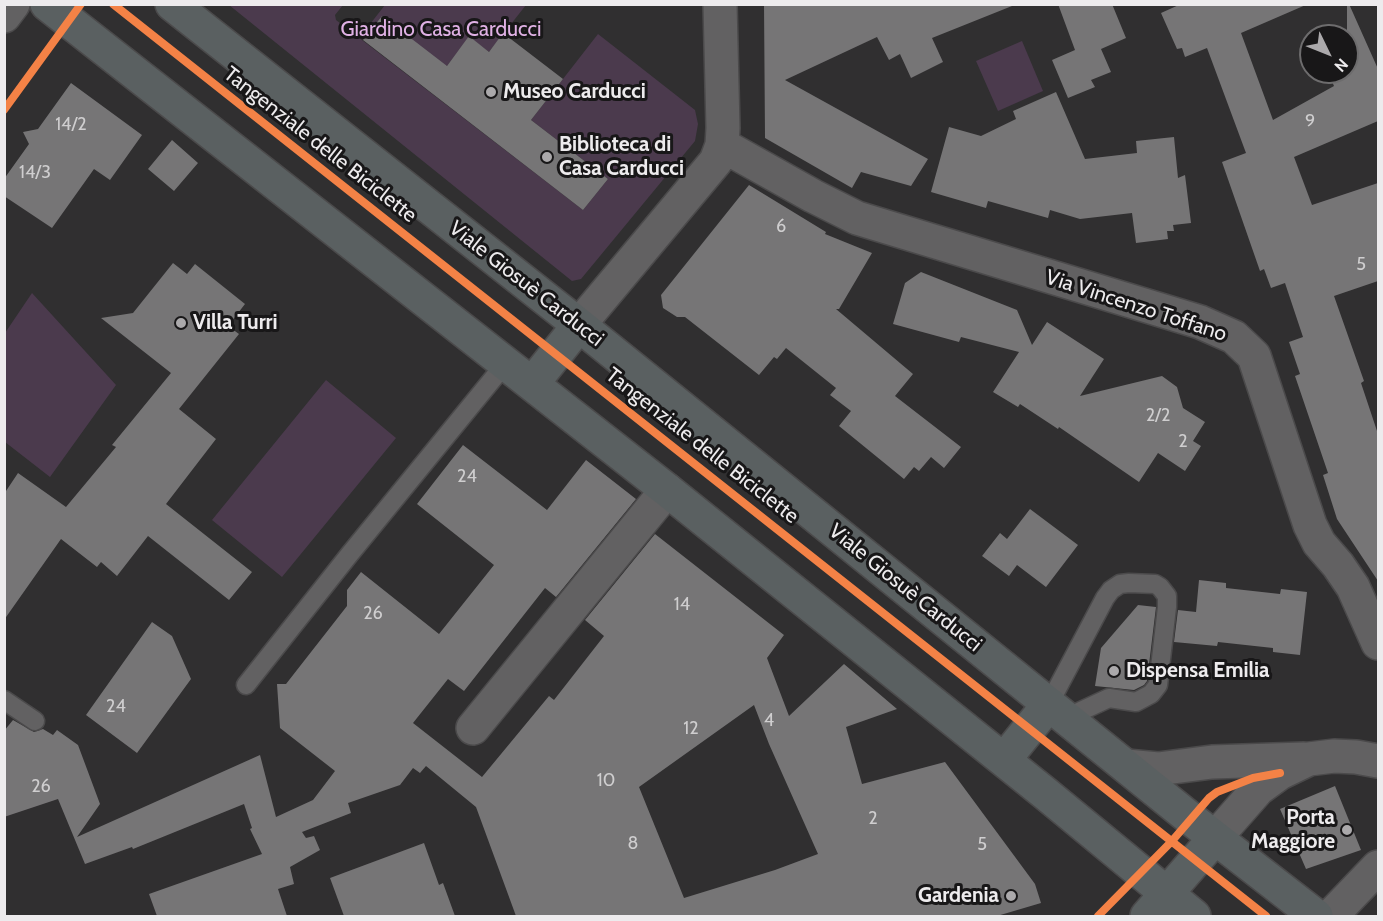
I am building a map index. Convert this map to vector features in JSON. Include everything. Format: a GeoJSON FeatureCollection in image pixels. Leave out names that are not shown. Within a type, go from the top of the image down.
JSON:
{"type":"FeatureCollection","features":[{"type":"Feature","properties":{"kind":"main road"},"geometry":{"type":"LineString","coordinates":[[47,4],[667,490],[1004,760],[1157,906],[1194,916]]}},
{"type":"Feature","properties":{"kind":"main road","name":"Viale Giosuè Carducci"},"geometry":{"type":"LineString","coordinates":[[172,4],[579,325],[1215,838],[1316,916]]}},
{"type":"Feature","properties":{"kind":"main road"},"geometry":{"type":"LineString","coordinates":[[532,384],[579,325]]}},
{"type":"Feature","properties":{"kind":"main road"},"geometry":{"type":"LineString","coordinates":[[1004,760],[1058,711]]}},
{"type":"Feature","properties":{"kind":"main road"},"geometry":{"type":"LineString","coordinates":[[1157,906],[1215,838]]}},
{"type":"Feature","properties":{"kind":"street"},"geometry":{"type":"LineString","coordinates":[[4,16],[13,4]]}},
{"type":"Feature","properties":{"kind":"street"},"geometry":{"type":"LineString","coordinates":[[579,325],[716,160],[722,145],[720,4]]}},
{"type":"Feature","properties":{"kind":"street","name":"Via Vincenzo Toffano"},"geometry":{"type":"LineString","coordinates":[[722,145],[857,218],[1200,322],[1234,337],[1254,356],[1310,525],[1319,543],[1353,587],[1378,644]]}},
{"type":"Feature","properties":{"kind":"street"},"geometry":{"type":"LineString","coordinates":[[474,728],[667,490]]}},
{"type":"Feature","properties":{"kind":"street"},"geometry":{"type":"LineString","coordinates":[[1126,766],[1158,769],[1212,762],[1334,756],[1378,761]]}},
{"type":"Feature","properties":{"kind":"street"},"geometry":{"type":"LineString","coordinates":[[1215,838],[1258,789],[1280,773],[1309,759]]}},
{"type":"Feature","properties":{"kind":"street"},"geometry":{"type":"LineString","coordinates":[[1331,916],[1378,867]]}},
{"type":"Feature","properties":{"kind":"lane"},"geometry":{"type":"LineString","coordinates":[[246,685],[506,363]]}},
{"type":"Feature","properties":{"kind":"lane"},"geometry":{"type":"LineString","coordinates":[[1129,583],[1155,584],[1160,587],[1167,596],[1167,607],[1158,685],[1151,694],[1136,702],[1109,698],[1058,711],[1105,598],[1111,590],[1120,584],[1129,583]]}},
{"type":"Feature","properties":{"kind":"lane"},"geometry":{"type":"LineString","coordinates":[[4,700],[35,721]]}},
{"type":"Feature","properties":{"kind":"green space","name":"Giardino Casa Carducci"},"geometry":{"type":"Polygon","coordinates":[[[229,5],[343,5],[335,15],[336,20],[583,210],[608,179],[531,120],[598,34],[695,110],[698,124],[695,141],[581,279],[572,281],[229,5]]]}},
{"type":"Feature","properties":{"kind":"green space","name":"Giardino Casa Carducci"},"geometry":{"type":"Polygon","coordinates":[[[385,5],[526,5],[489,52],[469,37],[447,66],[367,36],[365,33],[367,28],[385,5]]]}},
{"type":"Feature","properties":{"kind":"green space"},"geometry":{"type":"Polygon","coordinates":[[[1022,41],[1043,91],[998,111],[976,61],[1022,41]]]}},
{"type":"Feature","properties":{"kind":"green space"},"geometry":{"type":"Polygon","coordinates":[[[32,293],[116,385],[50,477],[5,442],[5,333],[32,293]]]}},
{"type":"Feature","properties":{"kind":"green space"},"geometry":{"type":"Polygon","coordinates":[[[326,380],[396,438],[282,577],[212,520],[326,380]]]}},
{"type":"Feature","properties":{"kind":"building"},"geometry":{"type":"Polygon","coordinates":[[[764,4],[1012,4],[1012,6],[932,38],[943,62],[911,78],[900,54],[889,60],[877,37],[785,80],[928,159],[911,186],[861,172],[852,188],[765,138],[764,4]]]}},
{"type":"Feature","properties":{"kind":"building"},"geometry":{"type":"Polygon","coordinates":[[[1058,4],[1112,4],[1126,38],[1101,49],[1111,72],[1091,80],[1095,87],[1068,98],[1052,60],[1075,50],[1058,4]]]}},
{"type":"Feature","properties":{"kind":"building"},"geometry":{"type":"Polygon","coordinates":[[[1181,4],[1308,4],[1241,33],[1273,120],[1334,86],[1333,84],[1359,84],[1359,26],[1378,69],[1378,121],[1294,157],[1312,205],[1378,183],[1378,281],[1334,296],[1364,381],[1361,383],[1378,434],[1378,581],[1337,519],[1323,475],[1328,473],[1295,376],[1300,374],[1289,342],[1303,337],[1285,283],[1271,288],[1264,269],[1260,271],[1222,162],[1246,153],[1207,48],[1185,57],[1182,48],[1177,49],[1161,13],[1181,4]]]}},
{"type":"Feature","properties":{"kind":"building"},"geometry":{"type":"Polygon","coordinates":[[[1347,4],[1358,24],[1347,24],[1347,4]]]}},
{"type":"Feature","properties":{"kind":"building"},"geometry":{"type":"Polygon","coordinates":[[[382,16],[447,66],[469,36],[489,52],[503,33],[563,79],[531,120],[608,179],[583,210],[363,40],[382,16]]]}},
{"type":"Feature","properties":{"kind":"building"},"geometry":{"type":"Polygon","coordinates":[[[71,83],[142,135],[110,180],[94,169],[52,228],[4,196],[4,179],[29,144],[23,132],[38,129],[71,83]]]}},
{"type":"Feature","properties":{"kind":"building"},"geometry":{"type":"Polygon","coordinates":[[[1056,92],[1085,159],[1137,153],[1136,141],[1174,137],[1178,178],[1185,175],[1191,223],[1173,225],[1174,231],[1167,231],[1168,239],[1136,243],[1132,213],[1080,219],[1050,210],[1048,218],[988,201],[986,208],[931,192],[949,127],[981,136],[1016,119],[1013,111],[1056,92]]]}},
{"type":"Feature","properties":{"kind":"building"},"geometry":{"type":"Polygon","coordinates":[[[172,140],[198,163],[174,191],[148,169],[172,140]]]}},
{"type":"Feature","properties":{"kind":"building"},"geometry":{"type":"Polygon","coordinates":[[[749,185],[826,232],[825,234],[872,253],[839,309],[836,309],[913,374],[895,396],[961,447],[944,468],[931,457],[919,471],[914,467],[904,479],[839,426],[851,411],[830,395],[836,388],[786,348],[777,359],[774,357],[759,375],[685,317],[677,317],[663,308],[661,295],[749,185]]]}},
{"type":"Feature","properties":{"kind":"building"},"geometry":{"type":"Polygon","coordinates":[[[173,263],[187,274],[195,264],[245,304],[228,326],[239,334],[179,409],[216,439],[166,504],[252,572],[229,600],[148,536],[117,576],[101,562],[97,567],[61,539],[4,620],[4,494],[18,473],[66,507],[116,447],[112,445],[171,373],[101,318],[133,313],[173,263]]]}},
{"type":"Feature","properties":{"kind":"building"},"geometry":{"type":"Polygon","coordinates":[[[921,272],[1017,310],[1032,345],[1047,322],[1104,359],[1080,396],[1162,376],[1177,387],[1183,408],[1205,422],[1193,441],[1201,446],[1185,471],[1158,453],[1139,482],[1059,427],[1058,429],[1020,404],[1018,407],[993,392],[1019,352],[961,337],[959,342],[893,324],[905,283],[921,272]]]}},
{"type":"Feature","properties":{"kind":"building"},"geometry":{"type":"Polygon","coordinates":[[[463,445],[547,510],[586,460],[636,499],[556,597],[545,588],[464,691],[448,679],[413,723],[482,777],[549,696],[554,700],[604,636],[585,620],[655,534],[784,635],[767,658],[789,716],[844,664],[897,709],[846,727],[862,784],[945,762],[1035,884],[1041,903],[997,916],[516,916],[476,807],[426,766],[420,773],[413,768],[400,785],[348,803],[351,813],[302,832],[306,838],[314,836],[320,850],[290,867],[294,884],[278,889],[287,916],[157,916],[149,894],[262,854],[250,829],[252,828],[244,804],[133,849],[132,847],[85,864],[58,799],[4,817],[4,731],[13,720],[34,732],[43,729],[53,735],[57,730],[78,745],[100,804],[77,837],[260,755],[276,817],[313,800],[335,771],[280,728],[277,684],[286,684],[347,606],[347,590],[361,572],[439,634],[494,565],[417,504],[463,445]],[[754,705],[639,787],[684,898],[818,854],[754,705]]]}},
{"type":"Feature","properties":{"kind":"building"},"geometry":{"type":"Polygon","coordinates":[[[1030,509],[1078,545],[1046,587],[1017,565],[1009,576],[982,556],[1000,533],[1007,539],[1030,509]]]}},
{"type":"Feature","properties":{"kind":"building"},"geometry":{"type":"Polygon","coordinates":[[[1199,580],[1226,583],[1226,588],[1280,594],[1281,589],[1307,592],[1300,655],[1273,652],[1273,648],[1218,642],[1217,646],[1174,642],[1178,610],[1196,612],[1199,580]]]}},
{"type":"Feature","properties":{"kind":"building"},"geometry":{"type":"Polygon","coordinates":[[[1138,605],[1156,607],[1147,681],[1134,690],[1095,686],[1101,648],[1138,605]]]}},
{"type":"Feature","properties":{"kind":"building"},"geometry":{"type":"Polygon","coordinates":[[[152,622],[172,636],[191,679],[137,753],[86,715],[152,622]]]}},
{"type":"Feature","properties":{"kind":"building"},"geometry":{"type":"Polygon","coordinates":[[[1335,786],[1361,850],[1306,869],[1280,809],[1335,786]]]}},
{"type":"Feature","properties":{"kind":"building"},"geometry":{"type":"Polygon","coordinates":[[[424,843],[439,885],[443,883],[455,916],[344,916],[330,878],[424,843]]]}},
{"type":"Feature","properties":{"kind":"cycle path"},"geometry":{"type":"LineString","coordinates":[[4,110],[81,4]]}},
{"type":"Feature","properties":{"kind":"cycle path","name":"Tangenziale delle Biciclette"},"geometry":{"type":"LineString","coordinates":[[113,4],[1266,916]]}},
{"type":"Feature","properties":{"kind":"cycle path"},"geometry":{"type":"LineString","coordinates":[[1098,916],[1172,841],[1209,798],[1217,792],[1253,778],[1280,773]]}},
{"type":"Feature","properties":{"kind":"place","name":"Museo Carducci"},"geometry":{"type":"Point","coordinates":[491,92]}},
{"type":"Feature","properties":{"kind":"place","name":"Biblioteca di Casa Carducci"},"geometry":{"type":"Point","coordinates":[547,157]}},
{"type":"Feature","properties":{"kind":"place","name":"Villa Turri"},"geometry":{"type":"Point","coordinates":[181,323]}},
{"type":"Feature","properties":{"kind":"place","name":"Dispensa Emilia"},"geometry":{"type":"Point","coordinates":[1114,671]}},
{"type":"Feature","properties":{"kind":"place","name":"Porta Maggiore"},"geometry":{"type":"Point","coordinates":[1347,830]}},
{"type":"Feature","properties":{"kind":"place","name":"Gardenia"},"geometry":{"type":"Point","coordinates":[1011,896]}}]}
